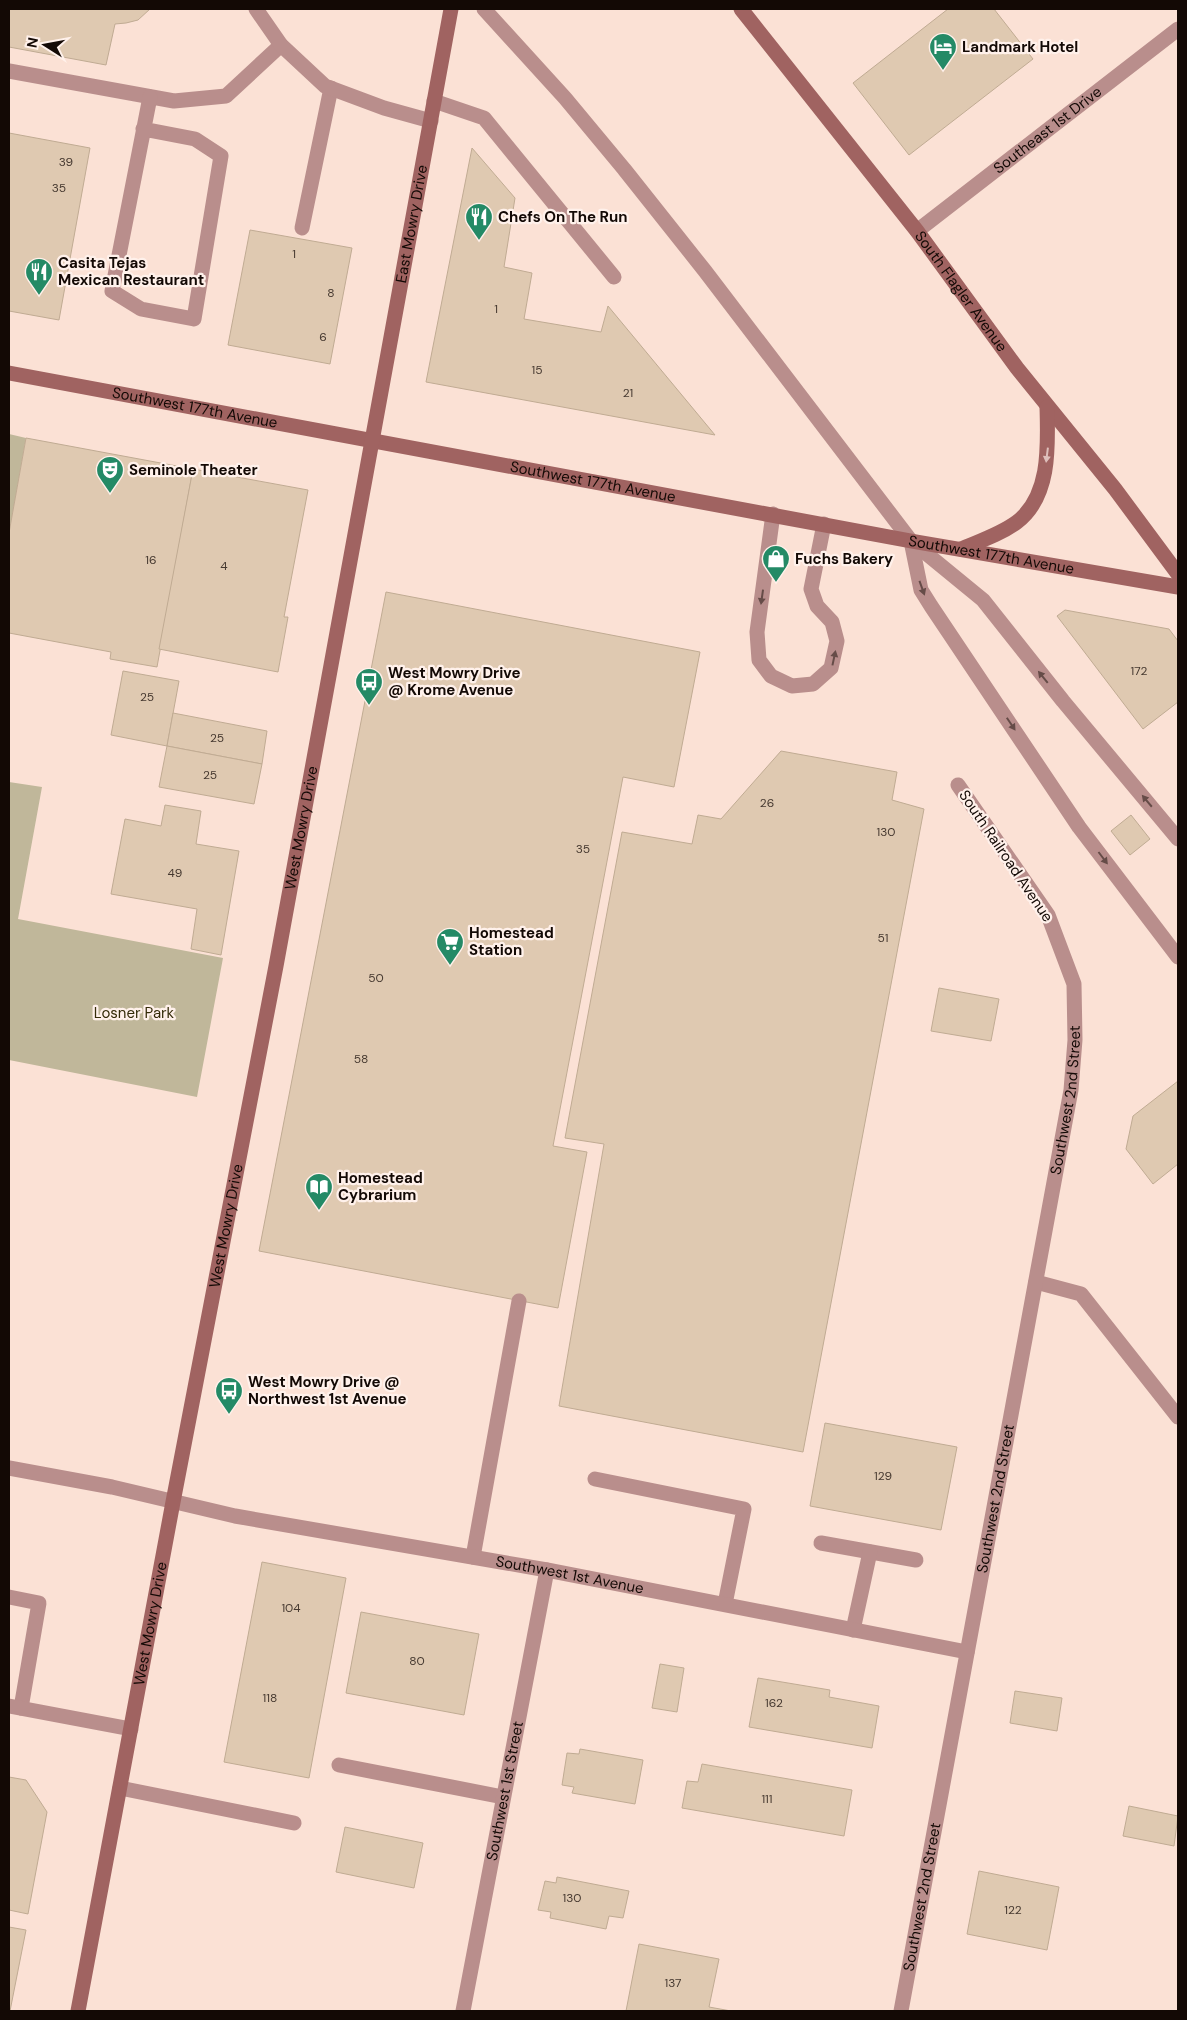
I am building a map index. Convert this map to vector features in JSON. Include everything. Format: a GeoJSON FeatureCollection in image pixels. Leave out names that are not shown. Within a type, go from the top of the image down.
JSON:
{"type":"FeatureCollection","features":[{"type":"Feature","properties":{"kind":"street"},"geometry":{"type":"LineString","coordinates":[[256,9],[281,45],[325,86],[384,108],[431,121]]}},
{"type":"Feature","properties":{"kind":"street","name":"East Mowry Drive"},"geometry":{"type":"LineString","coordinates":[[371,440],[451,9]]}},
{"type":"Feature","properties":{"kind":"street"},"geometry":{"type":"LineString","coordinates":[[484,9],[571,105],[667,222],[911,541],[983,600],[1063,701],[1178,839]]}},
{"type":"Feature","properties":{"kind":"street","name":"South Flagler Avenue"},"geometry":{"type":"LineString","coordinates":[[741,9],[917,231],[1047,407],[1114,489],[1178,574]]}},
{"type":"Feature","properties":{"kind":"street","name":"Southeast 1st Drive"},"geometry":{"type":"LineString","coordinates":[[917,231],[1178,29]]}},
{"type":"Feature","properties":{"kind":"street"},"geometry":{"type":"LineString","coordinates":[[9,70],[174,101],[226,96],[281,45]]}},
{"type":"Feature","properties":{"kind":"street"},"geometry":{"type":"LineString","coordinates":[[302,228],[331,88]]}},
{"type":"Feature","properties":{"kind":"street"},"geometry":{"type":"LineString","coordinates":[[143,129],[195,139],[222,156],[194,319],[141,309],[112,291],[143,129],[150,97]]}},
{"type":"Feature","properties":{"kind":"street"},"geometry":{"type":"LineString","coordinates":[[434,101],[484,118],[614,277]]}},
{"type":"Feature","properties":{"kind":"street","name":"Southwest 177th Avenue"},"geometry":{"type":"LineString","coordinates":[[9,373],[911,541],[1178,587]]}},
{"type":"Feature","properties":{"kind":"street"},"geometry":{"type":"LineString","coordinates":[[960,549],[1005,529],[1018,521],[1036,499],[1045,467],[1048,444],[1047,407]]}},
{"type":"Feature","properties":{"kind":"street","name":"West Mowry Drive"},"geometry":{"type":"LineString","coordinates":[[78,2011],[276,966],[371,440]]}},
{"type":"Feature","properties":{"kind":"street"},"geometry":{"type":"LineString","coordinates":[[773,514],[757,632],[759,660],[771,676],[792,686],[813,684],[831,668],[837,641],[832,622],[817,606],[811,590],[824,524]]}},
{"type":"Feature","properties":{"kind":"street"},"geometry":{"type":"LineString","coordinates":[[911,541],[921,590],[931,606],[1079,827],[1178,957]]}},
{"type":"Feature","properties":{"kind":"street","name":"South Railroad Avenue"},"geometry":{"type":"LineString","coordinates":[[958,785],[1048,915],[1074,984]]}},
{"type":"Feature","properties":{"kind":"street","name":"Southwest 2nd Street"},"geometry":{"type":"LineString","coordinates":[[901,2011],[1071,1090],[1075,1040],[1074,984]]}},
{"type":"Feature","properties":{"kind":"street"},"geometry":{"type":"LineString","coordinates":[[1036,1282],[1081,1294],[1178,1417]]}},
{"type":"Feature","properties":{"kind":"street"},"geometry":{"type":"LineString","coordinates":[[473,1557],[520,1300]]}},
{"type":"Feature","properties":{"kind":"street","name":"Southwest 1st Avenue"},"geometry":{"type":"LineString","coordinates":[[9,1468],[112,1487],[235,1516],[547,1570],[967,1652]]}},
{"type":"Feature","properties":{"kind":"street"},"geometry":{"type":"LineString","coordinates":[[595,1479],[744,1509],[725,1604]]}},
{"type":"Feature","properties":{"kind":"street"},"geometry":{"type":"LineString","coordinates":[[821,1543],[916,1560]]}},
{"type":"Feature","properties":{"kind":"street"},"geometry":{"type":"LineString","coordinates":[[852,1630],[870,1552]]}},
{"type":"Feature","properties":{"kind":"street","name":"Southwest 1st Street"},"geometry":{"type":"LineString","coordinates":[[463,2011],[547,1570]]}},
{"type":"Feature","properties":{"kind":"street"},"geometry":{"type":"LineString","coordinates":[[9,1597],[39,1603],[15,1707],[131,1729]]}},
{"type":"Feature","properties":{"kind":"street"},"geometry":{"type":"LineString","coordinates":[[339,1765],[504,1797]]}},
{"type":"Feature","properties":{"kind":"street"},"geometry":{"type":"LineString","coordinates":[[120,1788],[294,1823]]}},
{"type":"Feature","properties":{"kind":"green space"},"geometry":{"type":"Polygon","coordinates":[[[9,434],[26,438],[9,534],[9,434]]]}},
{"type":"Feature","properties":{"kind":"green space","name":"Losner Park"},"geometry":{"type":"Polygon","coordinates":[[[9,782],[42,787],[18,919],[223,958],[197,1097],[9,1060],[9,782]]]}},
{"type":"Feature","properties":{"kind":"building"},"geometry":{"type":"Polygon","coordinates":[[[9,9],[150,9],[138,20],[115,24],[106,65],[9,47],[9,9]]]}},
{"type":"Feature","properties":{"kind":"building","name":"Landmark Hotel"},"geometry":{"type":"Polygon","coordinates":[[[948,9],[994,9],[1033,59],[909,155],[853,83],[948,9]]]}},
{"type":"Feature","properties":{"kind":"building"},"geometry":{"type":"Polygon","coordinates":[[[9,133],[90,148],[59,320],[9,311],[9,133]]]}},
{"type":"Feature","properties":{"kind":"building"},"geometry":{"type":"Polygon","coordinates":[[[472,148],[515,198],[504,267],[532,273],[524,319],[601,332],[608,306],[715,435],[426,382],[472,148]]]}},
{"type":"Feature","properties":{"kind":"building"},"geometry":{"type":"Polygon","coordinates":[[[250,230],[352,248],[330,364],[228,345],[250,230]]]}},
{"type":"Feature","properties":{"kind":"building"},"geometry":{"type":"Polygon","coordinates":[[[26,438],[193,469],[157,667],[110,659],[111,652],[9,633],[9,533],[26,438]]]}},
{"type":"Feature","properties":{"kind":"building"},"geometry":{"type":"Polygon","coordinates":[[[193,469],[308,490],[284,617],[288,617],[278,672],[159,649],[193,469]]]}},
{"type":"Feature","properties":{"kind":"building","name":"Homestead Station"},"geometry":{"type":"Polygon","coordinates":[[[386,592],[700,652],[674,787],[623,777],[553,1146],[587,1152],[558,1308],[259,1251],[386,592]]]}},
{"type":"Feature","properties":{"kind":"building"},"geometry":{"type":"Polygon","coordinates":[[[1065,610],[1169,629],[1178,641],[1178,702],[1143,729],[1057,616],[1065,610]]]}},
{"type":"Feature","properties":{"kind":"building"},"geometry":{"type":"Polygon","coordinates":[[[123,671],[179,681],[167,746],[111,735],[123,671]]]}},
{"type":"Feature","properties":{"kind":"building"},"geometry":{"type":"Polygon","coordinates":[[[173,713],[267,731],[262,764],[167,746],[173,713]]]}},
{"type":"Feature","properties":{"kind":"building"},"geometry":{"type":"Polygon","coordinates":[[[167,746],[262,764],[254,804],[159,787],[167,746]]]}},
{"type":"Feature","properties":{"kind":"building"},"geometry":{"type":"Polygon","coordinates":[[[781,751],[897,772],[892,800],[924,809],[803,1452],[559,1406],[604,1144],[565,1138],[622,832],[692,844],[698,815],[721,819],[781,751]]]}},
{"type":"Feature","properties":{"kind":"building"},"geometry":{"type":"Polygon","coordinates":[[[165,805],[201,811],[196,844],[239,851],[221,955],[191,949],[197,909],[111,894],[125,819],[161,826],[165,805]]]}},
{"type":"Feature","properties":{"kind":"building"},"geometry":{"type":"Polygon","coordinates":[[[1131,815],[1150,839],[1130,855],[1111,831],[1131,815]]]}},
{"type":"Feature","properties":{"kind":"building"},"geometry":{"type":"Polygon","coordinates":[[[939,988],[999,999],[991,1041],[931,1031],[939,988]]]}},
{"type":"Feature","properties":{"kind":"building"},"geometry":{"type":"Polygon","coordinates":[[[1178,1081],[1178,1164],[1153,1184],[1126,1149],[1133,1116],[1178,1081]]]}},
{"type":"Feature","properties":{"kind":"building"},"geometry":{"type":"Polygon","coordinates":[[[825,1423],[957,1447],[941,1530],[810,1506],[825,1423]]]}},
{"type":"Feature","properties":{"kind":"building"},"geometry":{"type":"Polygon","coordinates":[[[262,1562],[346,1578],[309,1778],[224,1762],[262,1562]]]}},
{"type":"Feature","properties":{"kind":"building"},"geometry":{"type":"Polygon","coordinates":[[[361,1612],[479,1634],[464,1715],[346,1693],[361,1612]]]}},
{"type":"Feature","properties":{"kind":"building"},"geometry":{"type":"Polygon","coordinates":[[[660,1664],[684,1668],[677,1712],[652,1708],[660,1664]]]}},
{"type":"Feature","properties":{"kind":"building"},"geometry":{"type":"Polygon","coordinates":[[[758,1678],[830,1690],[829,1697],[879,1706],[872,1748],[749,1727],[758,1678]]]}},
{"type":"Feature","properties":{"kind":"building"},"geometry":{"type":"Polygon","coordinates":[[[1015,1691],[1062,1698],[1057,1731],[1010,1723],[1015,1691]]]}},
{"type":"Feature","properties":{"kind":"building"},"geometry":{"type":"Polygon","coordinates":[[[580,1749],[643,1760],[635,1804],[572,1793],[574,1787],[562,1785],[567,1753],[579,1754],[580,1749]]]}},
{"type":"Feature","properties":{"kind":"building"},"geometry":{"type":"Polygon","coordinates":[[[702,1764],[852,1790],[844,1836],[682,1808],[687,1781],[698,1782],[702,1764]]]}},
{"type":"Feature","properties":{"kind":"building"},"geometry":{"type":"Polygon","coordinates":[[[9,1777],[26,1780],[47,1812],[28,1914],[9,1910],[9,1777]]]}},
{"type":"Feature","properties":{"kind":"building"},"geometry":{"type":"Polygon","coordinates":[[[1129,1806],[1178,1816],[1174,1846],[1123,1836],[1129,1806]]]}},
{"type":"Feature","properties":{"kind":"building"},"geometry":{"type":"Polygon","coordinates":[[[345,1827],[423,1843],[414,1888],[336,1872],[345,1827]]]}},
{"type":"Feature","properties":{"kind":"building"},"geometry":{"type":"Polygon","coordinates":[[[979,1871],[1059,1887],[1047,1950],[967,1934],[979,1871]]]}},
{"type":"Feature","properties":{"kind":"building"},"geometry":{"type":"Polygon","coordinates":[[[557,1877],[629,1891],[623,1918],[609,1916],[606,1929],[550,1918],[551,1912],[538,1910],[545,1881],[556,1883],[557,1877]]]}},
{"type":"Feature","properties":{"kind":"building"},"geometry":{"type":"Polygon","coordinates":[[[9,1927],[26,1930],[10,2011],[9,2011],[9,1927]]]}},
{"type":"Feature","properties":{"kind":"building"},"geometry":{"type":"Polygon","coordinates":[[[639,1944],[719,1959],[709,2007],[731,2011],[626,2011],[639,1944]]]}},
{"type":"Feature","properties":{"kind":"place","name":"Landmark Hotel"},"geometry":{"type":"Point","coordinates":[943,71]}},
{"type":"Feature","properties":{"kind":"place","name":"Chefs On The Run"},"geometry":{"type":"Point","coordinates":[479,241]}},
{"type":"Feature","properties":{"kind":"place","name":"Casita Tejas Mexican Restaurant"},"geometry":{"type":"Point","coordinates":[39,296]}},
{"type":"Feature","properties":{"kind":"place","name":"Seminole Theater"},"geometry":{"type":"Point","coordinates":[110,494]}},
{"type":"Feature","properties":{"kind":"place","name":"Fuchs Bakery"},"geometry":{"type":"Point","coordinates":[776,583]}},
{"type":"Feature","properties":{"kind":"place","name":"West Mowry Drive @ Krome Avenue"},"geometry":{"type":"Point","coordinates":[369,706]}},
{"type":"Feature","properties":{"kind":"place","name":"Homestead Station"},"geometry":{"type":"Point","coordinates":[450,966]}},
{"type":"Feature","properties":{"kind":"place","name":"Homestead Cybrarium"},"geometry":{"type":"Point","coordinates":[319,1211]}},
{"type":"Feature","properties":{"kind":"place","name":"West Mowry Drive @ Northwest 1st Avenue"},"geometry":{"type":"Point","coordinates":[229,1415]}}]}
